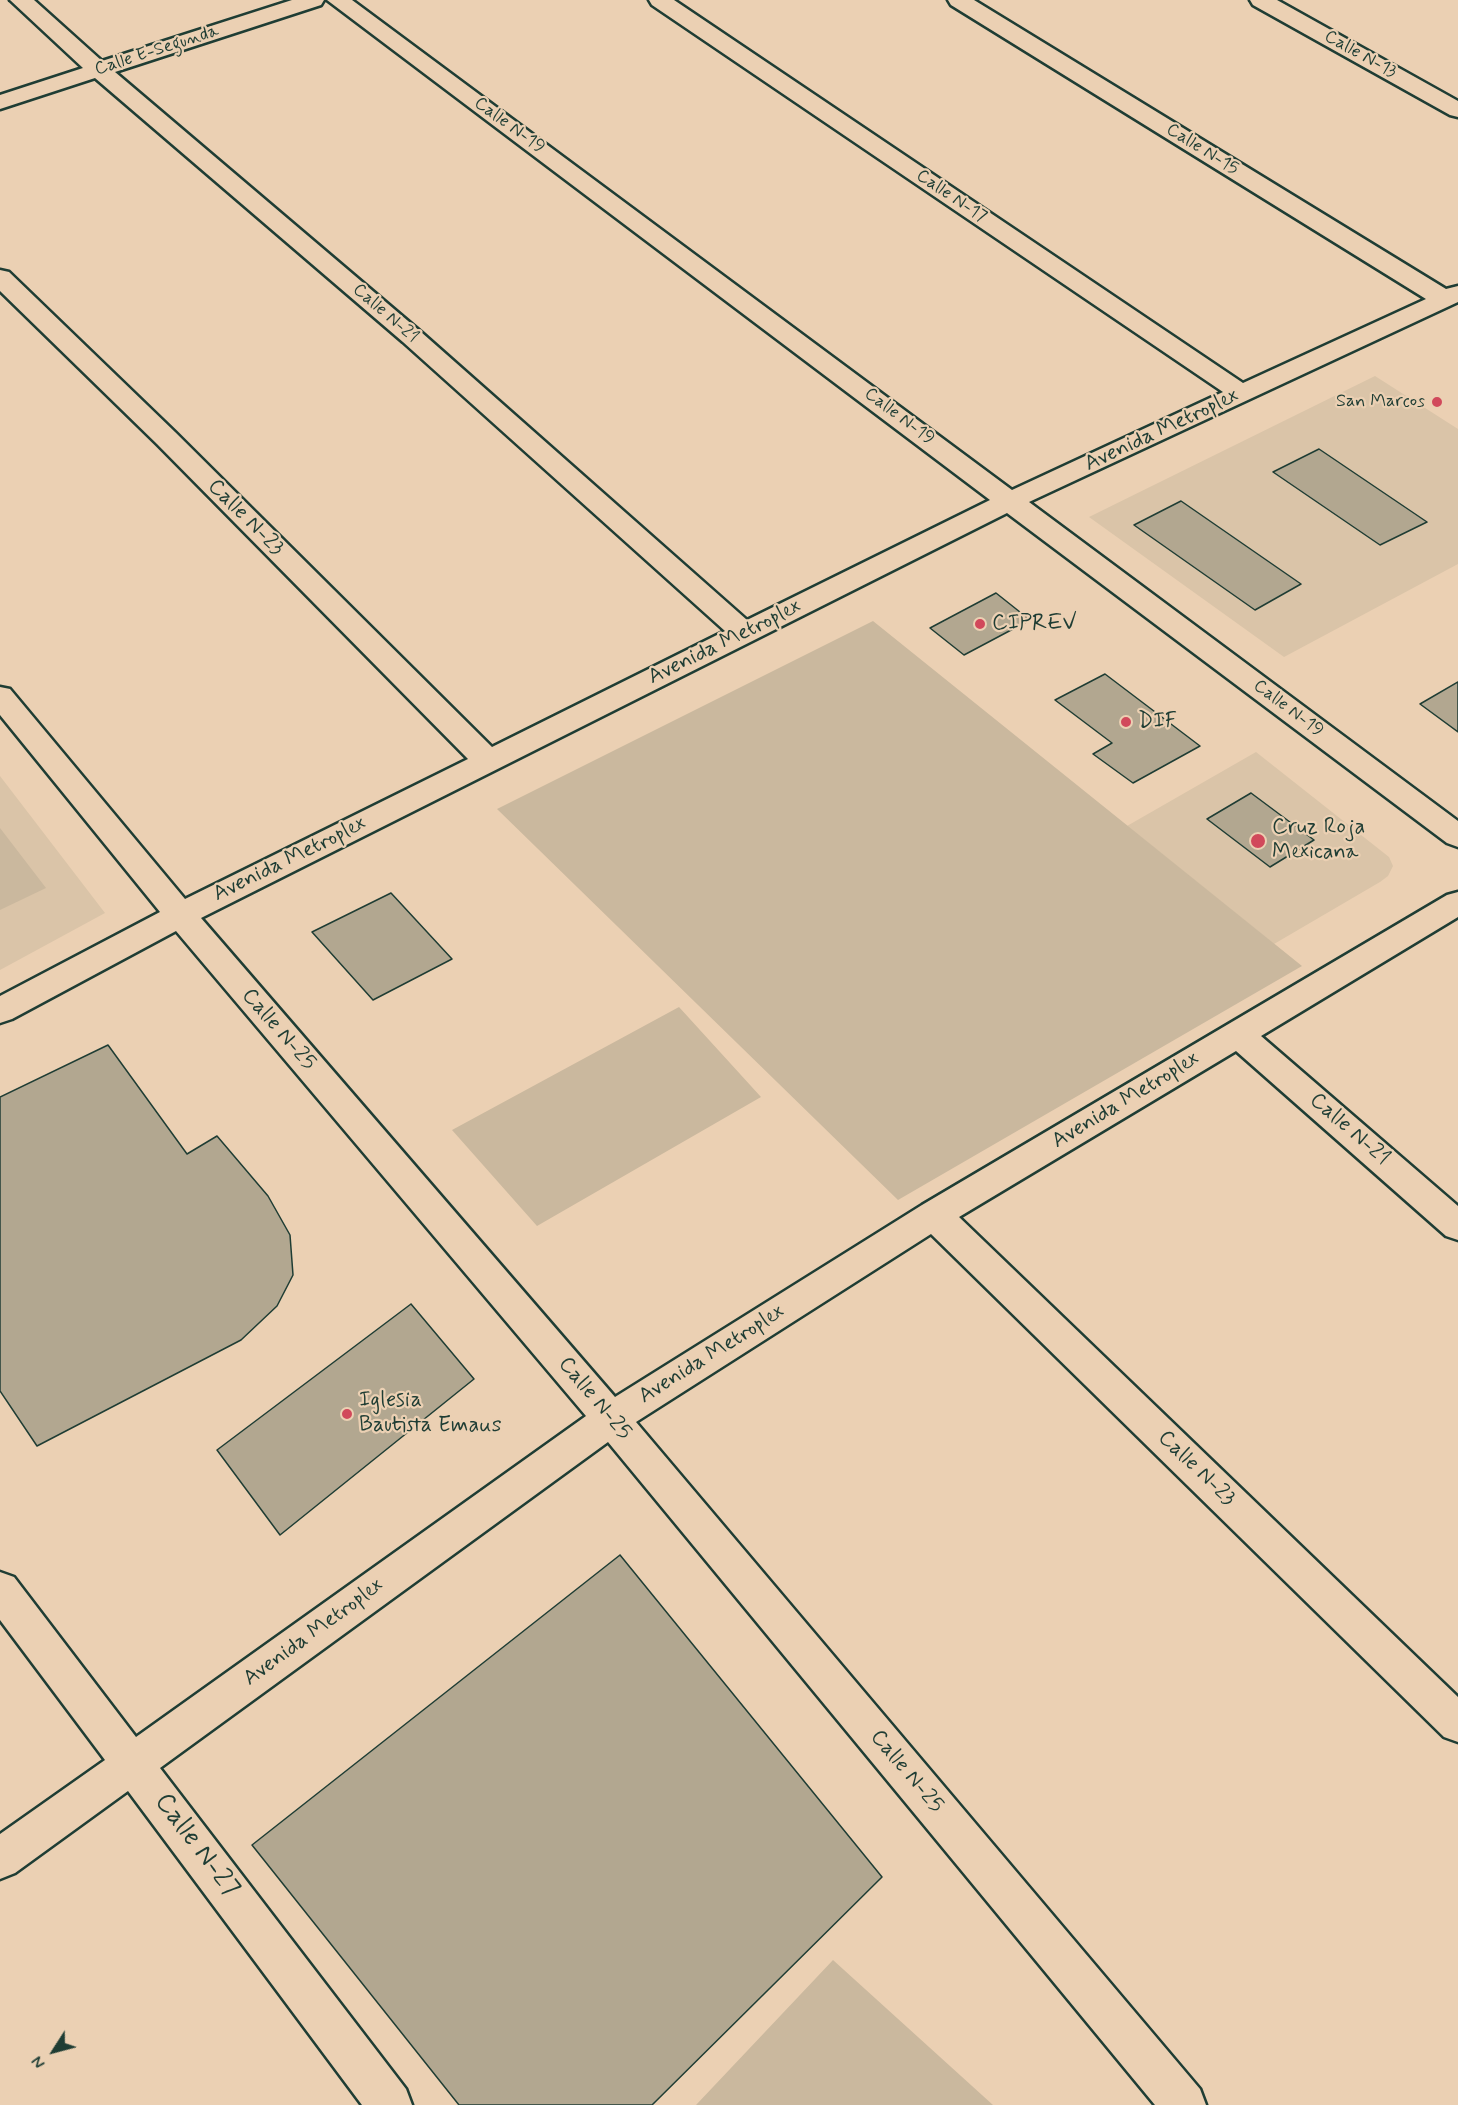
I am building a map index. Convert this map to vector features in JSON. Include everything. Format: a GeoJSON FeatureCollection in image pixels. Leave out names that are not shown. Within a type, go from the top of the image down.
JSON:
{"type":"FeatureCollection","features":[{"type":"Feature","properties":{"kind":"street","name":"Calle N-21"},"geometry":{"type":"LineString","coordinates":[[21,0],[99,70],[412,337],[745,634]]}},
{"type":"Feature","properties":{"kind":"street","name":"Calle E-Segunda"},"geometry":{"type":"LineString","coordinates":[[0,102],[313,0]]}},
{"type":"Feature","properties":{"kind":"street","name":"Calle N-19"},"geometry":{"type":"LineString","coordinates":[[338,0],[1011,500],[1458,836]]}},
{"type":"Feature","properties":{"kind":"street","name":"Calle N-17"},"geometry":{"type":"LineString","coordinates":[[660,0],[1243,394]]}},
{"type":"Feature","properties":{"kind":"street","name":"Calle N-15"},"geometry":{"type":"LineString","coordinates":[[959,0],[1451,296]]}},
{"type":"Feature","properties":{"kind":"street","name":"Calle N-13"},"geometry":{"type":"LineString","coordinates":[[1261,0],[1458,110]]}},
{"type":"Feature","properties":{"kind":"street","name":"Calle N-23"},"geometry":{"type":"LineString","coordinates":[[0,277],[166,438],[488,761]]}},
{"type":"Feature","properties":{"kind":"street","name":"Avenida Metroplex"},"geometry":{"type":"LineString","coordinates":[[0,1011],[180,915],[1011,500],[1451,296]]}},
{"type":"Feature","properties":{"kind":"street","name":"Calle N-25"},"geometry":{"type":"LineString","coordinates":[[0,696],[180,915],[611,1419],[1184,2105]]}},
{"type":"Feature","properties":{"kind":"street","name":"Avenida Metroplex"},"geometry":{"type":"LineString","coordinates":[[0,1858],[611,1419],[934,1215],[1458,903]]}},
{"type":"Feature","properties":{"kind":"street","name":"Calle N-21"},"geometry":{"type":"LineString","coordinates":[[1239,1035],[1458,1226]]}},
{"type":"Feature","properties":{"kind":"street","name":"Calle N-23"},"geometry":{"type":"LineString","coordinates":[[934,1215],[1458,1724]]}},
{"type":"Feature","properties":{"kind":"street","name":"Calle N-27"},"geometry":{"type":"LineString","coordinates":[[0,1589],[134,1763],[390,2105]]}},
{"type":"Feature","properties":{"kind":"shaded area"},"geometry":{"type":"Polygon","coordinates":[[[1375,376],[1458,429],[1458,564],[1284,657],[1089,517],[1375,376]]]}},
{"type":"Feature","properties":{"kind":"shaded area"},"geometry":{"type":"Polygon","coordinates":[[[873,621],[1302,966],[898,1200],[497,809],[873,621]]]}},
{"type":"Feature","properties":{"kind":"shaded area","name":"Cruz Roja Mexicana"},"geometry":{"type":"Polygon","coordinates":[[[1256,752],[1389,857],[1393,866],[1388,876],[1380,882],[1274,944],[1127,826],[1256,752]]]}},
{"type":"Feature","properties":{"kind":"shaded area"},"geometry":{"type":"Polygon","coordinates":[[[0,776],[105,913],[0,970],[0,776]]]}},
{"type":"Feature","properties":{"kind":"shaded area"},"geometry":{"type":"Polygon","coordinates":[[[0,828],[46,888],[0,910],[0,828]]]}},
{"type":"Feature","properties":{"kind":"shaded area"},"geometry":{"type":"Polygon","coordinates":[[[679,1007],[761,1097],[537,1226],[452,1130],[679,1007]]]}},
{"type":"Feature","properties":{"kind":"shaded area"},"geometry":{"type":"Polygon","coordinates":[[[833,1960],[993,2105],[696,2105],[833,1960]]]}},
{"type":"Feature","properties":{"kind":"building"},"geometry":{"type":"Polygon","coordinates":[[[1319,449],[1427,522],[1380,545],[1273,472],[1319,449]]]}},
{"type":"Feature","properties":{"kind":"building"},"geometry":{"type":"Polygon","coordinates":[[[1181,501],[1301,584],[1255,610],[1134,525],[1181,501]]]}},
{"type":"Feature","properties":{"kind":"building","name":"CIPREV"},"geometry":{"type":"Polygon","coordinates":[[[996,593],[1030,620],[964,655],[930,628],[996,593]]]}},
{"type":"Feature","properties":{"kind":"building","name":"DIF"},"geometry":{"type":"Polygon","coordinates":[[[1105,674],[1200,746],[1133,783],[1093,754],[1112,743],[1055,700],[1105,674]]]}},
{"type":"Feature","properties":{"kind":"building"},"geometry":{"type":"Polygon","coordinates":[[[1458,682],[1458,732],[1420,704],[1458,682]]]}},
{"type":"Feature","properties":{"kind":"building"},"geometry":{"type":"Polygon","coordinates":[[[1251,793],[1314,840],[1270,867],[1207,819],[1251,793]]]}},
{"type":"Feature","properties":{"kind":"building"},"geometry":{"type":"Polygon","coordinates":[[[391,893],[452,959],[373,1000],[312,932],[391,893]]]}},
{"type":"Feature","properties":{"kind":"building"},"geometry":{"type":"Polygon","coordinates":[[[108,1045],[187,1154],[217,1136],[268,1196],[290,1235],[293,1275],[277,1306],[241,1340],[37,1446],[0,1391],[0,1097],[108,1045]]]}},
{"type":"Feature","properties":{"kind":"building","name":"Iglesia Bautista Emaus"},"geometry":{"type":"Polygon","coordinates":[[[411,1304],[474,1379],[280,1535],[217,1450],[411,1304]]]}},
{"type":"Feature","properties":{"kind":"building"},"geometry":{"type":"Polygon","coordinates":[[[620,1555],[882,1877],[652,2105],[459,2105],[252,1845],[620,1555]]]}},
{"type":"Feature","properties":{"kind":"place","name":"San Marcos"},"geometry":{"type":"Point","coordinates":[1437,402]}},
{"type":"Feature","properties":{"kind":"place","name":"CIPREV"},"geometry":{"type":"Point","coordinates":[980,624]}},
{"type":"Feature","properties":{"kind":"place","name":"DIF"},"geometry":{"type":"Point","coordinates":[1126,722]}},
{"type":"Feature","properties":{"kind":"place","name":"Cruz Roja Mexicana"},"geometry":{"type":"Point","coordinates":[1258,841]}},
{"type":"Feature","properties":{"kind":"place","name":"Iglesia Bautista Emaus"},"geometry":{"type":"Point","coordinates":[347,1414]}}]}
